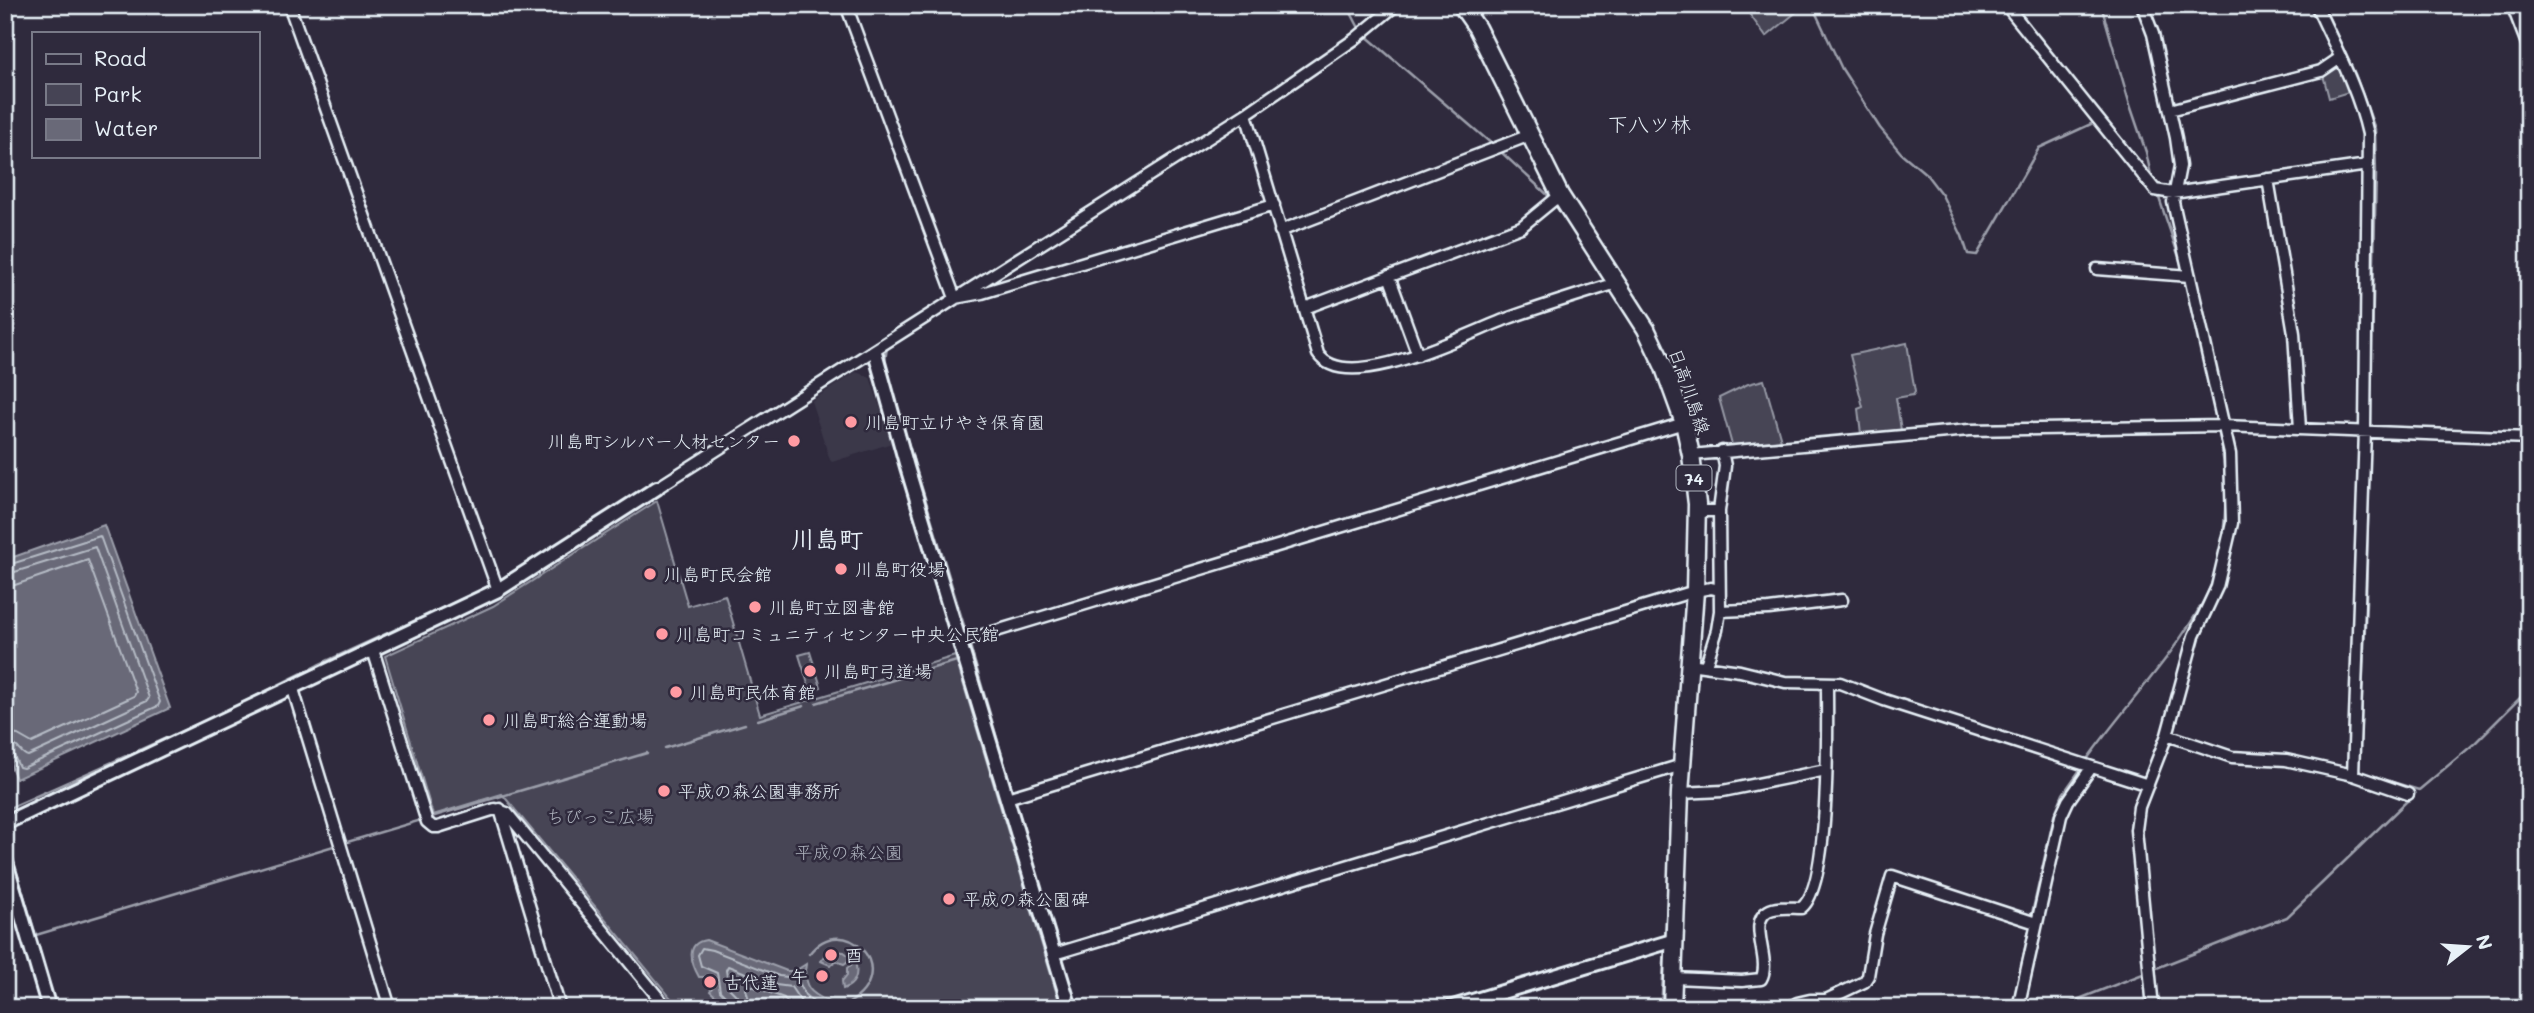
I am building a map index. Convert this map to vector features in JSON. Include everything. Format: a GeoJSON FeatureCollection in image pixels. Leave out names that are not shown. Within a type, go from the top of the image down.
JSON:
{"type":"FeatureCollection","features":[{"type":"Feature","properties":{"kind":"main road","name":"日高川島線"},"geometry":{"type":"LineString","coordinates":[[1461,5],[1477,29],[1560,195],[1652,341],[1684,422],[1691,455],[1697,511],[1698,665],[1682,765],[1672,1008]]}},
{"type":"Feature","properties":{"kind":"street"},"geometry":{"type":"LineString","coordinates":[[289,5],[498,590]]}},
{"type":"Feature","properties":{"kind":"street"},"geometry":{"type":"LineString","coordinates":[[846,5],[955,298]]}},
{"type":"Feature","properties":{"kind":"street"},"geometry":{"type":"LineString","coordinates":[[5,823],[498,590],[1246,114],[1355,39],[1396,5]]}},
{"type":"Feature","properties":{"kind":"street"},"geometry":{"type":"LineString","coordinates":[[2006,5],[2155,190],[2173,193],[2368,165]]}},
{"type":"Feature","properties":{"kind":"street"},"geometry":{"type":"LineString","coordinates":[[2142,5],[2153,34],[2180,166],[2173,193],[2175,215],[2230,454],[2232,523],[2217,587],[2194,636],[2167,734],[2139,807],[2136,830],[2153,1008]]}},
{"type":"Feature","properties":{"kind":"street"},"geometry":{"type":"LineString","coordinates":[[2316,5],[2363,110],[2368,134],[2365,431],[2353,775]]}},
{"type":"Feature","properties":{"kind":"street"},"geometry":{"type":"LineString","coordinates":[[2512,5],[2529,49]]}},
{"type":"Feature","properties":{"kind":"street"},"geometry":{"type":"LineString","coordinates":[[2170,110],[2321,71],[2340,58]]}},
{"type":"Feature","properties":{"kind":"street"},"geometry":{"type":"LineString","coordinates":[[1246,114],[1318,354],[1322,360],[1336,367],[1357,369],[1418,355],[1508,318],[1617,283]]}},
{"type":"Feature","properties":{"kind":"street"},"geometry":{"type":"LineString","coordinates":[[1280,231],[1530,135]]}},
{"type":"Feature","properties":{"kind":"street"},"geometry":{"type":"LineString","coordinates":[[2268,179],[2294,333],[2300,429]]}},
{"type":"Feature","properties":{"kind":"street"},"geometry":{"type":"LineString","coordinates":[[1305,309],[1521,227],[1560,195]]}},
{"type":"Feature","properties":{"kind":"street"},"geometry":{"type":"LineString","coordinates":[[955,298],[982,293],[1274,205]]}},
{"type":"Feature","properties":{"kind":"street"},"geometry":{"type":"LineString","coordinates":[[2097,268],[2190,276]]}},
{"type":"Feature","properties":{"kind":"street"},"geometry":{"type":"LineString","coordinates":[[1389,276],[1418,355]]}},
{"type":"Feature","properties":{"kind":"street"},"geometry":{"type":"LineString","coordinates":[[875,352],[1070,1008]]}},
{"type":"Feature","properties":{"kind":"street"},"geometry":{"type":"LineString","coordinates":[[960,642],[1684,422]]}},
{"type":"Feature","properties":{"kind":"street"},"geometry":{"type":"LineString","coordinates":[[1691,455],[1969,430],[2223,426],[2529,438]]}},
{"type":"Feature","properties":{"kind":"street"},"geometry":{"type":"LineString","coordinates":[[1722,451],[1725,466],[1719,511],[1720,611],[1717,630],[1698,665],[1740,671],[1785,682],[1840,683],[1884,700],[2148,785]]}},
{"type":"Feature","properties":{"kind":"street"},"geometry":{"type":"LineString","coordinates":[[1697,511],[1719,511]]}},
{"type":"Feature","properties":{"kind":"street"},"geometry":{"type":"LineString","coordinates":[[1007,798],[1696,591],[1711,588],[1719,590]]}},
{"type":"Feature","properties":{"kind":"street"},"geometry":{"type":"LineString","coordinates":[[1720,611],[1769,609],[1842,600]]}},
{"type":"Feature","properties":{"kind":"street"},"geometry":{"type":"LineString","coordinates":[[373,650],[428,822],[433,827],[438,827],[500,809],[519,827],[667,1008]]}},
{"type":"Feature","properties":{"kind":"street"},"geometry":{"type":"LineString","coordinates":[[1674,978],[1742,981],[1761,979],[1765,972],[1758,939],[1762,917],[1772,909],[1801,908],[1809,900],[1824,827],[1827,786],[1826,684]]}},
{"type":"Feature","properties":{"kind":"street"},"geometry":{"type":"LineString","coordinates":[[293,689],[390,1008]]}},
{"type":"Feature","properties":{"kind":"street"},"geometry":{"type":"LineString","coordinates":[[2167,734],[2232,757],[2286,760],[2353,775],[2408,794]]}},
{"type":"Feature","properties":{"kind":"street"},"geometry":{"type":"LineString","coordinates":[[1054,954],[1682,765]]}},
{"type":"Feature","properties":{"kind":"street"},"geometry":{"type":"LineString","coordinates":[[2018,1008],[2061,816],[2091,768]]}},
{"type":"Feature","properties":{"kind":"street"},"geometry":{"type":"LineString","coordinates":[[1680,793],[1723,791],[1826,770]]}},
{"type":"Feature","properties":{"kind":"street"},"geometry":{"type":"LineString","coordinates":[[500,809],[560,1008]]}},
{"type":"Feature","properties":{"kind":"street"},"geometry":{"type":"LineString","coordinates":[[5,859],[49,1008]]}},
{"type":"Feature","properties":{"kind":"street"},"geometry":{"type":"LineString","coordinates":[[1789,1008],[1810,1000],[1826,1000],[1864,982],[1868,976],[1875,934],[1892,876],[2036,923]]}},
{"type":"Feature","properties":{"kind":"street"},"geometry":{"type":"LineString","coordinates":[[1449,1008],[1675,940]]}},
{"type":"Feature","properties":{"kind":"shaded area","name":"川島町立けやき保育園"},"geometry":{"type":"Polygon","coordinates":[[[856,372],[870,377],[892,443],[832,462],[811,401],[856,372]]]}},
{"type":"Feature","properties":{"kind":"green space"},"geometry":{"type":"Polygon","coordinates":[[[1743,5],[1805,5],[1766,37],[1743,5]]]}},
{"type":"Feature","properties":{"kind":"green space"},"geometry":{"type":"Polygon","coordinates":[[[2339,65],[2352,91],[2329,98],[2323,75],[2339,65]]]}},
{"type":"Feature","properties":{"kind":"green space"},"geometry":{"type":"Polygon","coordinates":[[[1907,343],[1915,392],[1913,395],[1896,398],[1901,430],[1861,434],[1858,409],[1863,407],[1850,355],[1907,343]]]}},
{"type":"Feature","properties":{"kind":"green space"},"geometry":{"type":"Polygon","coordinates":[[[1764,380],[1781,440],[1732,445],[1719,398],[1748,384],[1764,380]]]}},
{"type":"Feature","properties":{"kind":"green space","name":"平成の森公園"},"geometry":{"type":"Polygon","coordinates":[[[657,501],[688,606],[725,595],[760,715],[955,656],[1061,1008],[679,1008],[502,794],[433,815],[385,656],[493,606],[657,501]]]}},
{"type":"Feature","properties":{"kind":"green space","name":"川島町弓道場"},"geometry":{"type":"Polygon","coordinates":[[[810,652],[821,687],[810,690],[799,655],[810,652]]]}},
{"type":"Feature","properties":{"kind":"water"},"geometry":{"type":"Polygon","coordinates":[[[104,525],[170,708],[16,779],[5,750],[5,560],[104,525]]]}},
{"type":"Feature","properties":{"kind":"water"},"geometry":{"type":"Polygon","coordinates":[[[706,940],[787,971],[795,971],[806,964],[808,987],[817,996],[836,1006],[728,1008],[710,991],[713,986],[712,977],[699,977],[694,966],[692,949],[699,942],[706,940]]]}},
{"type":"Feature","properties":{"kind":"water"},"geometry":{"type":"Polygon","coordinates":[[[834,951],[844,952],[852,958],[844,964],[836,961],[830,965],[821,961],[834,951]]]}},
{"type":"Feature","properties":{"kind":"water"},"geometry":{"type":"Polygon","coordinates":[[[855,962],[855,979],[843,989],[842,981],[847,975],[847,968],[855,962]]]}},
{"type":"Feature","properties":{"kind":"waterway"},"geometry":{"type":"LineString","coordinates":[[1347,5],[1360,30]]}},
{"type":"Feature","properties":{"kind":"waterway"},"geometry":{"type":"LineString","coordinates":[[1812,5],[1842,69],[1880,128],[1901,153],[1926,174],[1942,195],[1968,254],[1977,255],[2039,148],[2091,124]]}},
{"type":"Feature","properties":{"kind":"waterway"},"geometry":{"type":"LineString","coordinates":[[2101,5],[2152,180]]}},
{"type":"Feature","properties":{"kind":"waterway"},"geometry":{"type":"LineString","coordinates":[[2323,5],[2355,74],[2375,129],[2370,429]]}},
{"type":"Feature","properties":{"kind":"waterway"},"geometry":{"type":"LineString","coordinates":[[1365,35],[1493,145]]}},
{"type":"Feature","properties":{"kind":"waterway"},"geometry":{"type":"LineString","coordinates":[[1500,151],[1552,199]]}},
{"type":"Feature","properties":{"kind":"waterway"},"geometry":{"type":"LineString","coordinates":[[2157,192],[2184,272]]}},
{"type":"Feature","properties":{"kind":"waterway"},"geometry":{"type":"LineString","coordinates":[[2185,279],[2217,423]]}},
{"type":"Feature","properties":{"kind":"waterway"},"geometry":{"type":"LineString","coordinates":[[1630,318],[1644,343]]}},
{"type":"Feature","properties":{"kind":"waterway"},"geometry":{"type":"LineString","coordinates":[[844,364],[888,334],[888,337]]}},
{"type":"Feature","properties":{"kind":"waterway"},"geometry":{"type":"LineString","coordinates":[[884,368],[887,347]]}},
{"type":"Feature","properties":{"kind":"waterway"},"geometry":{"type":"LineString","coordinates":[[1647,349],[1664,391]]}},
{"type":"Feature","properties":{"kind":"waterway"},"geometry":{"type":"LineString","coordinates":[[890,384],[967,635]]}},
{"type":"Feature","properties":{"kind":"waterway"},"geometry":{"type":"LineString","coordinates":[[2085,762],[2162,664],[2203,602],[2212,583],[2225,517],[2224,471],[2218,429]]}},
{"type":"Feature","properties":{"kind":"waterway"},"geometry":{"type":"LineString","coordinates":[[2370,435],[2359,769],[2362,773],[2419,790],[2475,743],[2529,689]]}},
{"type":"Feature","properties":{"kind":"waterway"},"geometry":{"type":"LineString","coordinates":[[654,483],[729,437]]}},
{"type":"Feature","properties":{"kind":"waterway"},"geometry":{"type":"LineString","coordinates":[[5,810],[220,714],[318,665],[475,593],[584,528]]}},
{"type":"Feature","properties":{"kind":"waterway"},"geometry":{"type":"LineString","coordinates":[[969,642],[1013,793]]}},
{"type":"Feature","properties":{"kind":"waterway"},"geometry":{"type":"LineString","coordinates":[[816,703],[960,660]]}},
{"type":"Feature","properties":{"kind":"waterway"},"geometry":{"type":"LineString","coordinates":[[758,720],[804,706]]}},
{"type":"Feature","properties":{"kind":"waterway"},"geometry":{"type":"LineString","coordinates":[[665,748],[745,724]]}},
{"type":"Feature","properties":{"kind":"waterway"},"geometry":{"type":"LineString","coordinates":[[344,843],[647,753]]}},
{"type":"Feature","properties":{"kind":"waterway"},"geometry":{"type":"LineString","coordinates":[[2031,918],[2054,816],[2063,794],[2082,767]]}},
{"type":"Feature","properties":{"kind":"waterway"},"geometry":{"type":"LineString","coordinates":[[1015,800],[1059,948]]}},
{"type":"Feature","properties":{"kind":"waterway"},"geometry":{"type":"LineString","coordinates":[[1665,940],[1672,800]]}},
{"type":"Feature","properties":{"kind":"waterway"},"geometry":{"type":"LineString","coordinates":[[2154,969],[2287,917],[2407,801]]}},
{"type":"Feature","properties":{"kind":"waterway"},"geometry":{"type":"LineString","coordinates":[[5,834],[36,935],[337,845]]}},
{"type":"Feature","properties":{"kind":"waterway"},"geometry":{"type":"LineString","coordinates":[[2012,1008],[2030,925]]}},
{"type":"Feature","properties":{"kind":"waterway"},"geometry":{"type":"LineString","coordinates":[[809,954],[823,942],[838,938],[851,941],[862,949],[869,961],[870,975],[864,990],[849,1003],[851,1008]]}},
{"type":"Feature","properties":{"kind":"waterway"},"geometry":{"type":"LineString","coordinates":[[1661,1008],[1665,947]]}},
{"type":"Feature","properties":{"kind":"waterway"},"geometry":{"type":"LineString","coordinates":[[1061,954],[1077,1008]]}},
{"type":"Feature","properties":{"kind":"waterway"},"geometry":{"type":"LineString","coordinates":[[2056,1008],[2148,972]]}},
{"type":"Feature","properties":{"kind":"place","name":"川島町立けやき保育園"},"geometry":{"type":"Point","coordinates":[851,422]}},
{"type":"Feature","properties":{"kind":"place","name":"川島町シルバー人材センター"},"geometry":{"type":"Point","coordinates":[794,441]}},
{"type":"Feature","properties":{"kind":"place","name":"川島町役場"},"geometry":{"type":"Point","coordinates":[841,569]}},
{"type":"Feature","properties":{"kind":"place","name":"川島町民会館"},"geometry":{"type":"Point","coordinates":[650,574]}},
{"type":"Feature","properties":{"kind":"place","name":"川島町立図書館"},"geometry":{"type":"Point","coordinates":[755,607]}},
{"type":"Feature","properties":{"kind":"place","name":"川島町コミュニティセンター中央公民館"},"geometry":{"type":"Point","coordinates":[662,634]}},
{"type":"Feature","properties":{"kind":"place","name":"川島町弓道場"},"geometry":{"type":"Point","coordinates":[810,671]}},
{"type":"Feature","properties":{"kind":"place","name":"川島町民体育館"},"geometry":{"type":"Point","coordinates":[676,692]}},
{"type":"Feature","properties":{"kind":"place","name":"川島町総合運動場"},"geometry":{"type":"Point","coordinates":[489,720]}},
{"type":"Feature","properties":{"kind":"place","name":"平成の森公園事務所"},"geometry":{"type":"Point","coordinates":[664,791]}},
{"type":"Feature","properties":{"kind":"place","name":"平成の森公園碑"},"geometry":{"type":"Point","coordinates":[949,899]}},
{"type":"Feature","properties":{"kind":"place","name":"酉"},"geometry":{"type":"Point","coordinates":[831,955]}},
{"type":"Feature","properties":{"kind":"place","name":"午"},"geometry":{"type":"Point","coordinates":[822,976]}},
{"type":"Feature","properties":{"kind":"place","name":"古代蓮"},"geometry":{"type":"Point","coordinates":[710,982]}},
{"type":"Feature","properties":{"kind":"district","name":"下八ツ林"},"geometry":{"type":"Point","coordinates":[1649,123]}},
{"type":"Feature","properties":{"kind":"district","name":"川島町"},"geometry":{"type":"Point","coordinates":[827,538]}},
{"type":"Feature","properties":{"kind":"park label","name":"ちびっこ広場"},"geometry":{"type":"Point","coordinates":[600,816]}}]}
